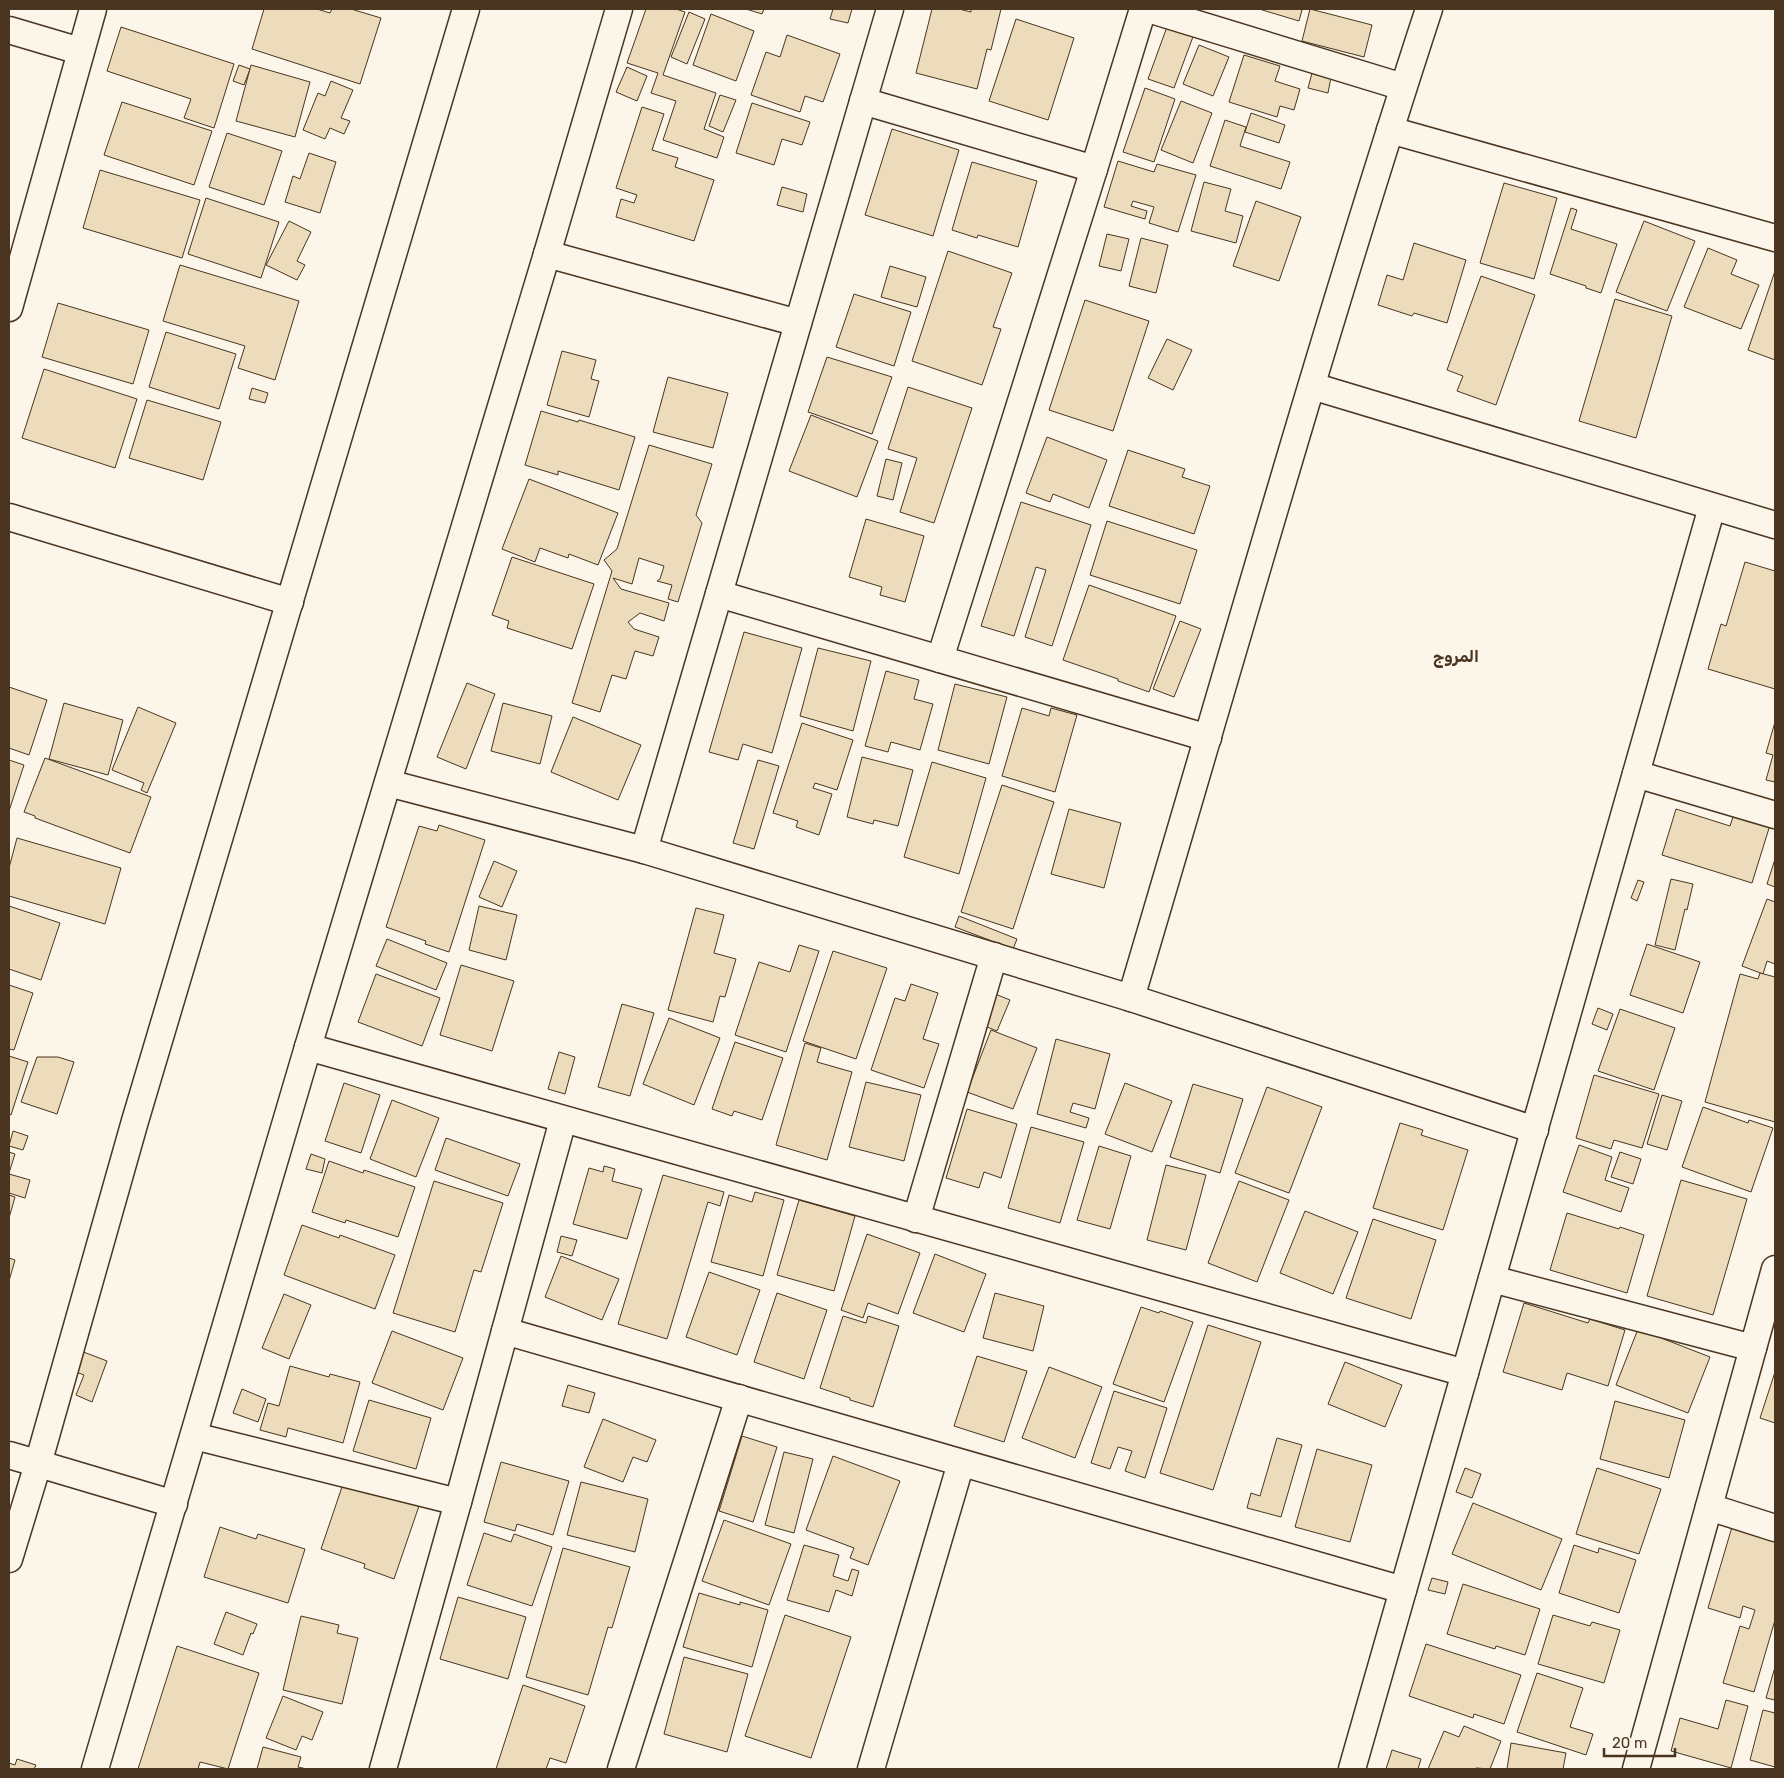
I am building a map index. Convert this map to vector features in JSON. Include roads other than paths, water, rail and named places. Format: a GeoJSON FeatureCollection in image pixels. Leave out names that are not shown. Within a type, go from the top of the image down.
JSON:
{"type":"FeatureCollection","features":[{"type":"Feature","properties":{"kind":"street"},"geometry":{"type":"LineString","coordinates":[[9,308],[93,9]]}},
{"type":"Feature","properties":{"kind":"street"},"geometry":{"type":"LineString","coordinates":[[9,1559],[38,1464],[135,1120],[466,9]]}},
{"type":"Feature","properties":{"kind":"street"},"geometry":{"type":"LineString","coordinates":[[95,1769],[308,1047],[619,9]]}},
{"type":"Feature","properties":{"kind":"street"},"geometry":{"type":"LineString","coordinates":[[644,850],[890,9]]}},
{"type":"Feature","properties":{"kind":"street"},"geometry":{"type":"LineString","coordinates":[[940,659],[1094,169],[1142,9]]}},
{"type":"Feature","properties":{"kind":"street"},"geometry":{"type":"LineString","coordinates":[[1148,9],[1403,88]]}},
{"type":"Feature","properties":{"kind":"street"},"geometry":{"type":"LineString","coordinates":[[1132,998],[1312,386],[1429,9]]}},
{"type":"Feature","properties":{"kind":"street"},"geometry":{"type":"LineString","coordinates":[[9,30],[80,51]]}},
{"type":"Feature","properties":{"kind":"street"},"geometry":{"type":"LineString","coordinates":[[863,101],[1094,169]]}},
{"type":"Feature","properties":{"kind":"street"},"geometry":{"type":"LineString","coordinates":[[1390,130],[1775,238]]}},
{"type":"Feature","properties":{"kind":"street"},"geometry":{"type":"LineString","coordinates":[[547,254],[798,323]]}},
{"type":"Feature","properties":{"kind":"street"},"geometry":{"type":"LineString","coordinates":[[1312,386],[1775,525]]}},
{"type":"Feature","properties":{"kind":"street"},"geometry":{"type":"LineString","coordinates":[[1352,1769],[1712,507]]}},
{"type":"Feature","properties":{"kind":"street"},"geometry":{"type":"LineString","coordinates":[[9,517],[290,602]]}},
{"type":"Feature","properties":{"kind":"street"},"geometry":{"type":"LineString","coordinates":[[719,594],[1208,738]]}},
{"type":"Feature","properties":{"kind":"street"},"geometry":{"type":"LineString","coordinates":[[1636,774],[1775,815]]}},
{"type":"Feature","properties":{"kind":"street"},"geometry":{"type":"LineString","coordinates":[[388,783],[644,850],[1132,998],[1535,1130]]}},
{"type":"Feature","properties":{"kind":"street"},"geometry":{"type":"LineString","coordinates":[[916,1219],[994,956]]}},
{"type":"Feature","properties":{"kind":"street"},"geometry":{"type":"LineString","coordinates":[[308,1047],[1465,1373]]}},
{"type":"Feature","properties":{"kind":"street"},"geometry":{"type":"LineString","coordinates":[[383,1769],[562,1120]]}},
{"type":"Feature","properties":{"kind":"street"},"geometry":{"type":"LineString","coordinates":[[1636,1769],[1775,1269]]}},
{"type":"Feature","properties":{"kind":"street"},"geometry":{"type":"LineString","coordinates":[[1492,1279],[1753,1348]]}},
{"type":"Feature","properties":{"kind":"street"},"geometry":{"type":"LineString","coordinates":[[505,1331],[1403,1590]]}},
{"type":"Feature","properties":{"kind":"street"},"geometry":{"type":"LineString","coordinates":[[621,1769],[739,1398]]}},
{"type":"Feature","properties":{"kind":"street"},"geometry":{"type":"LineString","coordinates":[[194,1436],[458,1502]]}},
{"type":"Feature","properties":{"kind":"street"},"geometry":{"type":"LineString","coordinates":[[9,1455],[174,1504]]}},
{"type":"Feature","properties":{"kind":"street"},"geometry":{"type":"LineString","coordinates":[[871,1769],[961,1463]]}},
{"type":"Feature","properties":{"kind":"street"},"geometry":{"type":"LineString","coordinates":[[1709,1508],[1775,1528]]}},
{"type":"Feature","properties":{"kind":"district","name":"المروج"},"geometry":{"type":"Point","coordinates":[1456,656]}}]}
